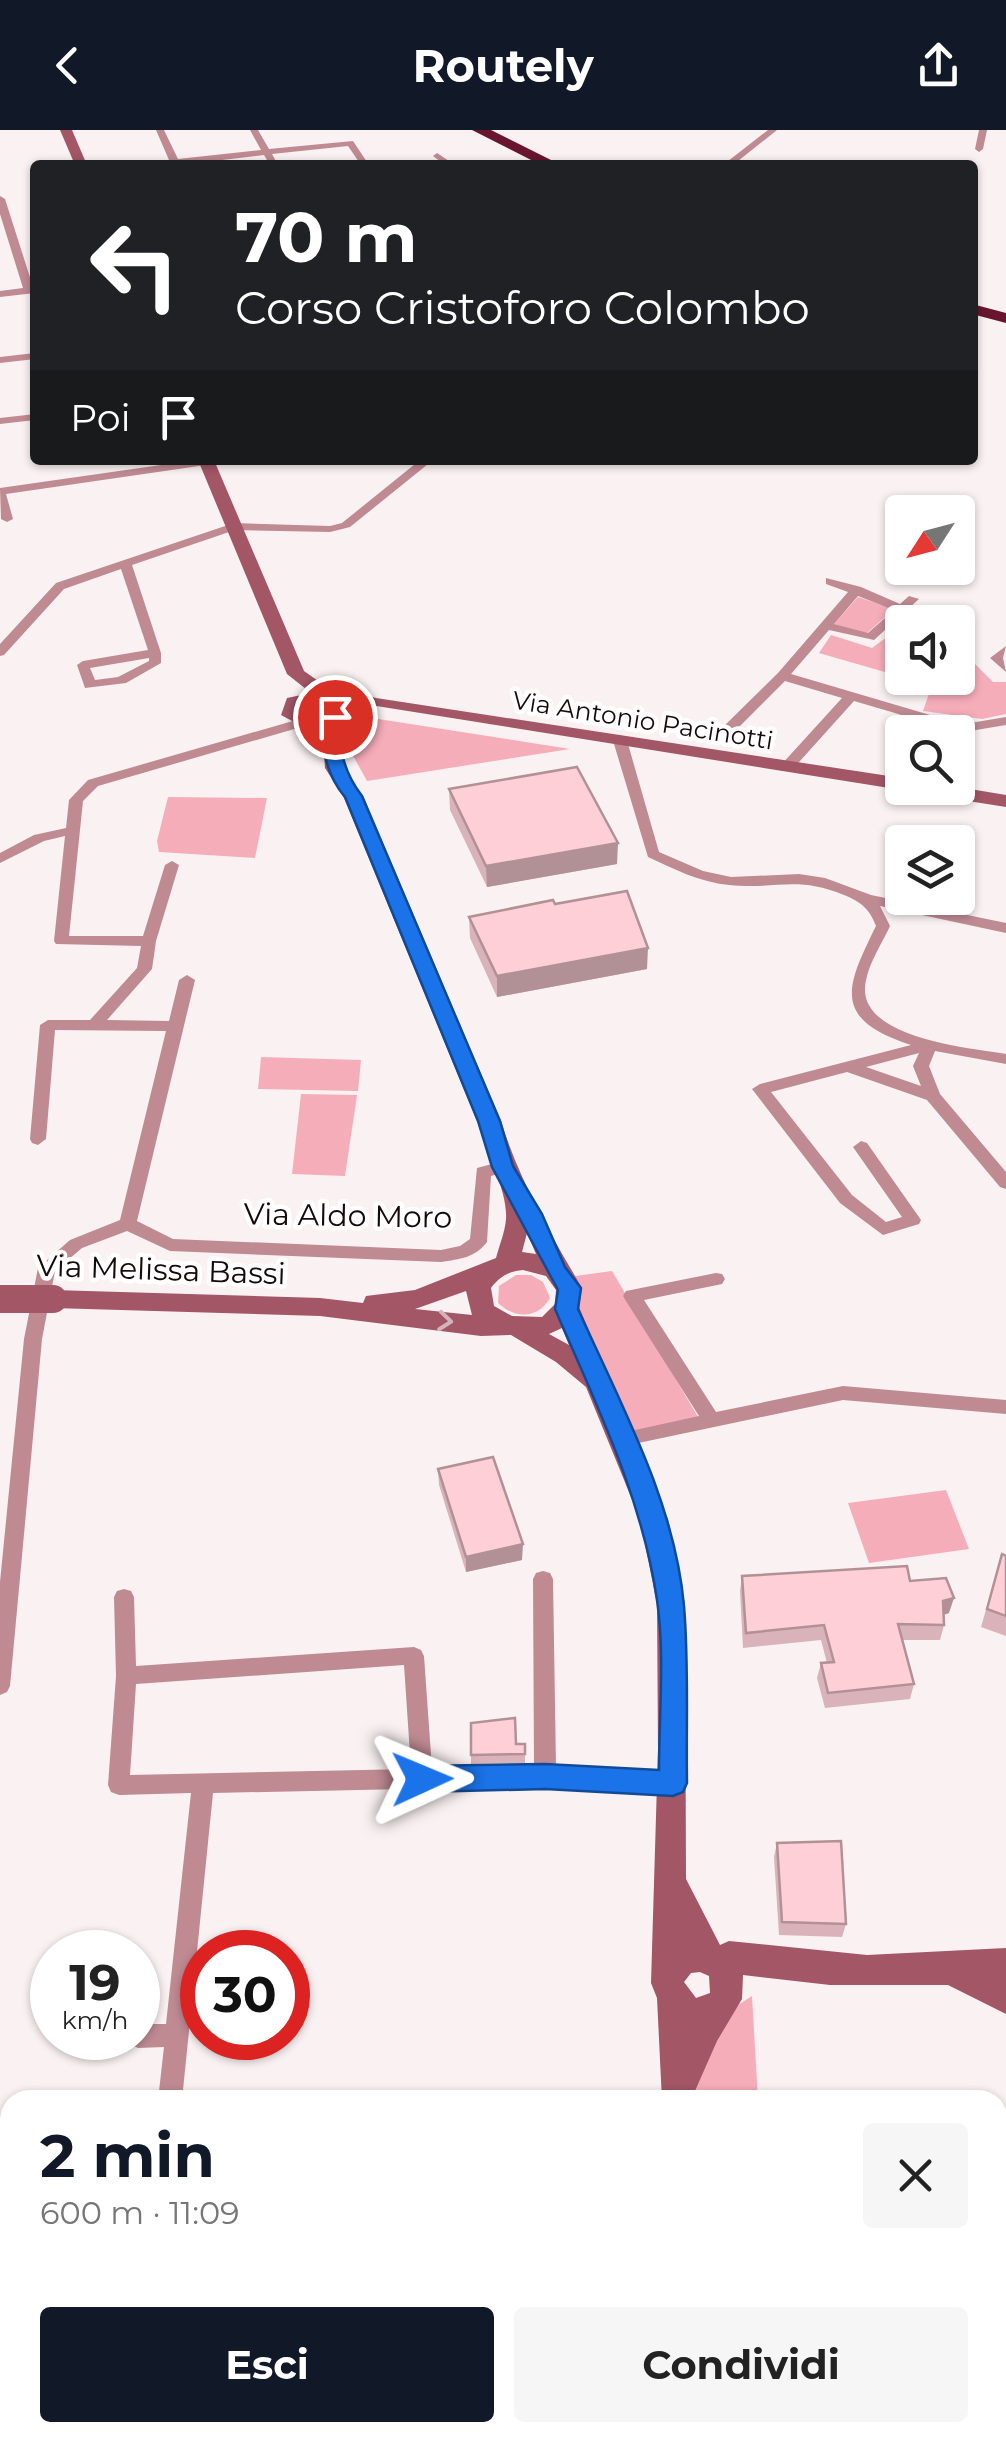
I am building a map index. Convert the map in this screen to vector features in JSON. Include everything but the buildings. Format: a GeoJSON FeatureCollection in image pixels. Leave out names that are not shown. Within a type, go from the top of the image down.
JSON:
{"type":"FeatureCollection","features":[{"type":"Feature","properties":{"kind":"highway"},"geometry":{"type":"LineString","coordinates":[[479,130],[542,160]]}},
{"type":"Feature","properties":{"kind":"highway"},"geometry":{"type":"LineString","coordinates":[[978,311],[1006,318]]}},
{"type":"Feature","properties":{"kind":"street"},"geometry":{"type":"LineString","coordinates":[[66,130],[79,160]]}},
{"type":"Feature","properties":{"kind":"street"},"geometry":{"type":"LineString","coordinates":[[160,130],[174,160]]}},
{"type":"Feature","properties":{"kind":"street"},"geometry":{"type":"LineString","coordinates":[[254,130],[271,160]]}},
{"type":"Feature","properties":{"kind":"street"},"geometry":{"type":"LineString","coordinates":[[733,160],[772,130]]}},
{"type":"Feature","properties":{"kind":"street"},"geometry":{"type":"LineString","coordinates":[[979,149],[984,130]]}},
{"type":"Feature","properties":{"kind":"street"},"geometry":{"type":"LineString","coordinates":[[206,160],[350,143],[362,160]]}},
{"type":"Feature","properties":{"kind":"street"},"geometry":{"type":"LineString","coordinates":[[437,156],[443,160]]}},
{"type":"Feature","properties":{"kind":"street"},"geometry":{"type":"LineString","coordinates":[[0,199],[30,285]]}},
{"type":"Feature","properties":{"kind":"street"},"geometry":{"type":"LineString","coordinates":[[0,294],[30,291]]}},
{"type":"Feature","properties":{"kind":"street"},"geometry":{"type":"LineString","coordinates":[[0,360],[30,357]]}},
{"type":"Feature","properties":{"kind":"street"},"geometry":{"type":"LineString","coordinates":[[0,421],[30,417]]}},
{"type":"Feature","properties":{"kind":"street"},"geometry":{"type":"LineString","coordinates":[[8,519],[0,492],[179,465]]}},
{"type":"Feature","properties":{"kind":"street"},"geometry":{"type":"LineString","coordinates":[[208,465],[296,674],[296,715],[334,763]]}},
{"type":"Feature","properties":{"kind":"street"},"geometry":{"type":"LineString","coordinates":[[0,652],[60,586],[234,526],[330,529],[346,525],[421,465]]}},
{"type":"Feature","properties":{"kind":"street"},"geometry":{"type":"LineString","coordinates":[[126,565],[155,653],[155,663],[142,671],[90,685],[83,665],[155,653]]}},
{"type":"Feature","properties":{"kind":"street"},"geometry":{"type":"LineString","coordinates":[[59,574],[97,574]]}},
{"type":"Feature","properties":{"kind":"street"},"geometry":{"type":"LineString","coordinates":[[830,581],[893,605]]}},
{"type":"Feature","properties":{"kind":"street"},"geometry":{"type":"LineString","coordinates":[[726,732],[783,676],[857,590]]}},
{"type":"Feature","properties":{"kind":"street"},"geometry":{"type":"LineString","coordinates":[[904,605],[913,598]]}},
{"type":"Feature","properties":{"kind":"street"},"geometry":{"type":"LineString","coordinates":[[828,626],[870,637],[885,622]]}},
{"type":"Feature","properties":{"kind":"street"},"geometry":{"type":"LineString","coordinates":[[1006,650],[996,658],[1006,668]]}},
{"type":"Feature","properties":{"kind":"street"},"geometry":{"type":"LineString","coordinates":[[296,674],[338,704],[330,734],[334,763],[344,788],[339,791],[490,1146],[531,1214],[555,1270],[569,1288],[567,1309],[654,1519],[671,1604],[673,1783],[669,1880],[676,2090]]}},
{"type":"Feature","properties":{"kind":"street"},"geometry":{"type":"LineString","coordinates":[[783,676],[958,726],[1006,721]]}},
{"type":"Feature","properties":{"kind":"street","name":"Via Antonio Pacinotti"},"geometry":{"type":"LineString","coordinates":[[323,696],[341,694],[621,744],[885,782]]}},
{"type":"Feature","properties":{"kind":"street"},"geometry":{"type":"LineString","coordinates":[[296,715],[300,699],[323,696]]}},
{"type":"Feature","properties":{"kind":"street"},"geometry":{"type":"LineString","coordinates":[[786,768],[852,696]]}},
{"type":"Feature","properties":{"kind":"street","name":"Via Antonio Pacinotti"},"geometry":{"type":"LineString","coordinates":[[296,715],[321,723],[352,706],[376,703]]}},
{"type":"Feature","properties":{"kind":"street"},"geometry":{"type":"LineString","coordinates":[[150,941],[62,941],[76,800],[93,783],[249,736],[296,715]]}},
{"type":"Feature","properties":{"kind":"street"},"geometry":{"type":"LineString","coordinates":[[621,744],[653,854],[698,875],[731,881],[799,878],[825,882],[867,898],[1006,928]]}},
{"type":"Feature","properties":{"kind":"street"},"geometry":{"type":"LineString","coordinates":[[975,796],[1006,801]]}},
{"type":"Feature","properties":{"kind":"street"},"geometry":{"type":"LineString","coordinates":[[0,859],[39,838],[74,830]]}},
{"type":"Feature","properties":{"kind":"street"},"geometry":{"type":"LineString","coordinates":[[94,1026],[144,969],[172,865]]}},
{"type":"Feature","properties":{"kind":"street"},"geometry":{"type":"LineString","coordinates":[[867,898],[883,926],[859,979],[859,1000],[873,1021],[930,1045],[1006,1059]]}},
{"type":"Feature","properties":{"kind":"street"},"geometry":{"type":"LineString","coordinates":[[0,1686],[34,1339],[47,1268],[76,1244],[128,1224],[187,980]]}},
{"type":"Feature","properties":{"kind":"street"},"geometry":{"type":"LineString","coordinates":[[38,1139],[48,1026],[176,1026]]}},
{"type":"Feature","properties":{"kind":"street"},"geometry":{"type":"LineString","coordinates":[[861,1147],[914,1220],[884,1230],[859,1209],[760,1088],[930,1045]]}},
{"type":"Feature","properties":{"kind":"street"},"geometry":{"type":"LineString","coordinates":[[930,1045],[922,1066],[933,1096],[1006,1183]]}},
{"type":"Feature","properties":{"kind":"street"},"geometry":{"type":"LineString","coordinates":[[850,1067],[933,1096]]}},
{"type":"Feature","properties":{"kind":"street","name":"Via Aldo Moro"},"geometry":{"type":"LineString","coordinates":[[128,1224],[170,1244],[441,1256],[464,1252],[478,1242],[483,1172],[500,1158]]}},
{"type":"Feature","properties":{"kind":"street"},"geometry":{"type":"LineString","coordinates":[[516,1191],[518,1219],[498,1268],[478,1287],[482,1310],[565,1355],[599,1383]]}},
{"type":"Feature","properties":{"kind":"street"},"geometry":{"type":"LineString","coordinates":[[498,1268],[532,1261],[555,1270]]}},
{"type":"Feature","properties":{"kind":"street","name":"Via Melissa Bassi"},"geometry":{"type":"LineString","coordinates":[[320,1308],[416,1299],[498,1268]]}},
{"type":"Feature","properties":{"kind":"street"},"geometry":{"type":"LineString","coordinates":[[712,1421],[632,1296],[716,1278]]}},
{"type":"Feature","properties":{"kind":"street","name":"Via Melissa Bassi"},"geometry":{"type":"LineString","coordinates":[[0,1299],[320,1308],[510,1327]]}},
{"type":"Feature","properties":{"kind":"street"},"geometry":{"type":"LineString","coordinates":[[510,1327],[548,1325],[567,1309]]}},
{"type":"Feature","properties":{"kind":"street"},"geometry":{"type":"LineString","coordinates":[[624,1439],[843,1393],[1006,1407]]}},
{"type":"Feature","properties":{"kind":"street"},"geometry":{"type":"LineString","coordinates":[[544,1579],[545,1776]]}},
{"type":"Feature","properties":{"kind":"street"},"geometry":{"type":"LineString","coordinates":[[124,1597],[126,1676],[118,1785],[545,1776],[673,1783]]}},
{"type":"Feature","properties":{"kind":"street"},"geometry":{"type":"LineString","coordinates":[[126,1676],[414,1656],[422,1779]]}},
{"type":"Feature","properties":{"kind":"street"},"geometry":{"type":"LineString","coordinates":[[171,2090],[203,1784]]}},
{"type":"Feature","properties":{"kind":"street"},"geometry":{"type":"LineString","coordinates":[[669,1880],[712,1960],[728,1980],[723,2003]]}},
{"type":"Feature","properties":{"kind":"street"},"geometry":{"type":"LineString","coordinates":[[671,1987],[688,1956],[712,1960],[728,1957],[766,1965],[954,1972],[1006,1964]]}},
{"type":"Feature","properties":{"kind":"street"},"geometry":{"type":"LineString","coordinates":[[679,2090],[705,2030],[723,2003],[766,1965]]}},
{"type":"Feature","properties":{"kind":"street"},"geometry":{"type":"LineString","coordinates":[[954,1972],[1006,1998]]}},
{"type":"Feature","properties":{"kind":"street"},"geometry":{"type":"LineString","coordinates":[[671,1987],[696,2014],[723,2003]]}},
{"type":"Feature","properties":{"kind":"street"},"geometry":{"type":"LineString","coordinates":[[160,2035],[177,2035]]}},
{"type":"Feature","properties":{"kind":"shaded area"},"geometry":{"type":"Polygon","coordinates":[[[858,597],[885,606],[885,617],[866,634],[834,624],[858,597]]]}},
{"type":"Feature","properties":{"kind":"shaded area"},"geometry":{"type":"Polygon","coordinates":[[[831,635],[872,648],[885,638],[885,672],[819,653],[831,635]]]}},
{"type":"Feature","properties":{"kind":"shaded area"},"geometry":{"type":"Polygon","coordinates":[[[975,664],[993,682],[1006,682],[1006,714],[982,719],[975,715],[923,711],[929,695],[975,695],[975,664]]]}},
{"type":"Feature","properties":{"kind":"shaded area"},"geometry":{"type":"Polygon","coordinates":[[[372,718],[570,749],[367,781],[341,734],[349,723],[372,718]]]}},
{"type":"Feature","properties":{"kind":"shaded area"},"geometry":{"type":"Polygon","coordinates":[[[168,797],[267,798],[255,858],[159,852],[157,841],[168,797]]]}},
{"type":"Feature","properties":{"kind":"shaded area"},"geometry":{"type":"Polygon","coordinates":[[[261,1057],[361,1060],[358,1091],[258,1089],[261,1057]]]}},
{"type":"Feature","properties":{"kind":"shaded area"},"geometry":{"type":"Polygon","coordinates":[[[301,1094],[357,1095],[345,1176],[292,1174],[301,1094]]]}},
{"type":"Feature","properties":{"kind":"shaded area"},"geometry":{"type":"Polygon","coordinates":[[[612,1271],[698,1417],[627,1433],[570,1309],[568,1277],[612,1271]]]}},
{"type":"Feature","properties":{"kind":"shaded area"},"geometry":{"type":"Polygon","coordinates":[[[516,1275],[531,1275],[543,1282],[550,1298],[539,1310],[519,1314],[498,1303],[499,1286],[516,1275]]]}},
{"type":"Feature","properties":{"kind":"shaded area"},"geometry":{"type":"Polygon","coordinates":[[[946,1490],[969,1549],[869,1563],[848,1503],[946,1490]]]}},
{"type":"Feature","properties":{"kind":"shaded area"},"geometry":{"type":"Polygon","coordinates":[[[752,1996],[757,2090],[690,2090],[724,2014],[752,1996]]]}},
{"type":"Feature","properties":{"kind":"route"},"geometry":{"type":"LineString","coordinates":[[335,717],[330,734],[341,782],[353,796],[407,920],[489,1121],[502,1167],[531,1214],[555,1270],[569,1288],[567,1309],[654,1519],[671,1604],[673,1783],[545,1776],[422,1779]]}}]}
